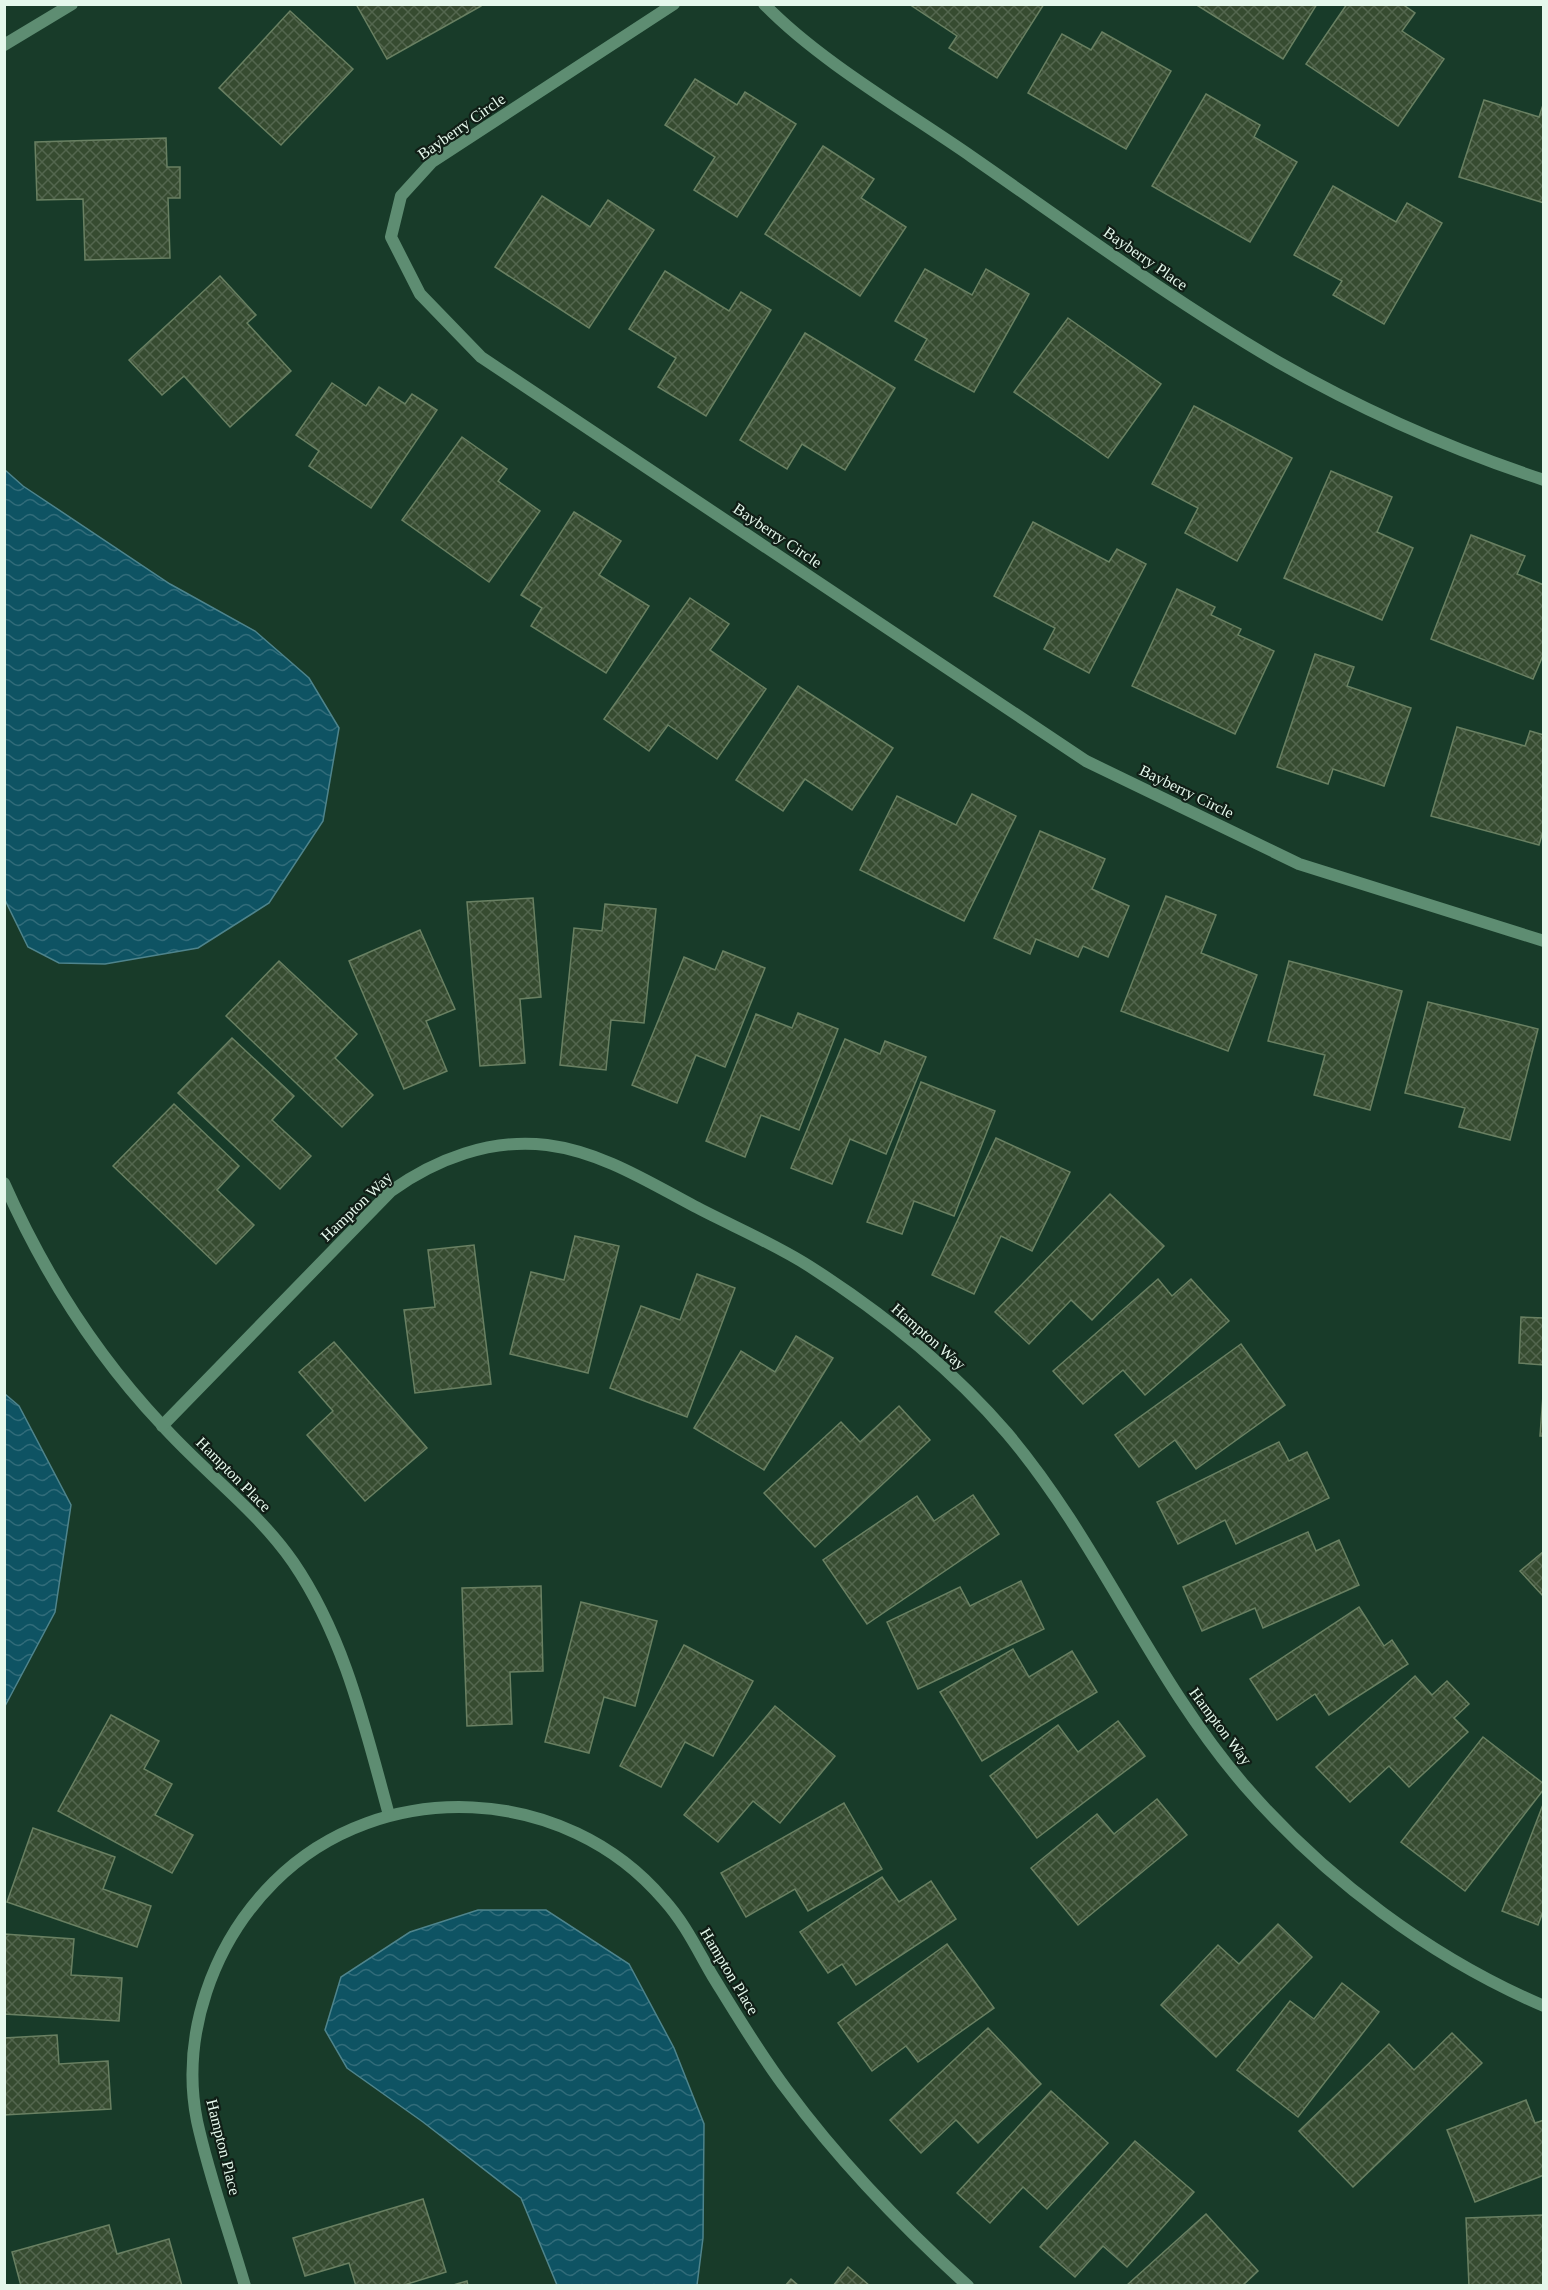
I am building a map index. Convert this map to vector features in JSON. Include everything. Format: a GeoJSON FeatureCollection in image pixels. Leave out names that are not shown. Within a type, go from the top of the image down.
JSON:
{"type":"FeatureCollection","features":[{"type":"Feature","properties":{"kind":"street"},"geometry":{"type":"LineString","coordinates":[[4,45],[72,4]]}},
{"type":"Feature","properties":{"kind":"street","name":"Bayberry Circle"},"geometry":{"type":"LineString","coordinates":[[674,4],[432,162],[401,196],[391,237],[420,294],[481,357],[1086,761],[1299,864],[1544,941]]}},
{"type":"Feature","properties":{"kind":"street","name":"Bayberry Place"},"geometry":{"type":"LineString","coordinates":[[764,4],[855,76],[1178,301],[1280,363],[1386,417],[1496,464],[1544,480]]}},
{"type":"Feature","properties":{"kind":"street","name":"Hampton Way"},"geometry":{"type":"LineString","coordinates":[[162,1426],[391,1191],[413,1175],[463,1153],[517,1144],[545,1145],[597,1157],[806,1264],[887,1320],[961,1385],[1006,1433],[1066,1511],[1101,1566],[1149,1653],[1205,1737],[1247,1789],[1318,1860],[1370,1903],[1434,1948],[1521,1996],[1544,2006]]}},
{"type":"Feature","properties":{"kind":"street","name":"Hampton Place"},"geometry":{"type":"LineString","coordinates":[[4,1183],[21,1221],[71,1308],[109,1363],[162,1426],[260,1522],[293,1562],[325,1615],[349,1672],[389,1815]]}},
{"type":"Feature","properties":{"kind":"street","name":"Hampton Place"},"geometry":{"type":"LineString","coordinates":[[245,2286],[197,2120],[193,2059],[204,1998],[227,1942],[244,1916],[285,1871],[336,1836],[389,1815],[447,1806],[478,1806],[538,1817],[595,1841],[644,1878],[683,1925],[742,2025],[787,2090],[861,2181],[915,2238],[968,2286]]}},
{"type":"Feature","properties":{"kind":"water"},"geometry":{"type":"Polygon","coordinates":[[[5,470],[23,486],[170,584],[255,631],[309,678],[339,728],[323,821],[269,903],[198,948],[105,964],[59,963],[28,947],[5,900],[5,470]]]}},
{"type":"Feature","properties":{"kind":"water"},"geometry":{"type":"Polygon","coordinates":[[[5,1394],[19,1406],[71,1505],[55,1612],[5,1706],[5,1394]]]}},
{"type":"Feature","properties":{"kind":"water"},"geometry":{"type":"Polygon","coordinates":[[[478,1910],[546,1910],[629,1964],[674,2048],[704,2124],[703,2238],[697,2285],[557,2285],[521,2198],[423,2122],[347,2068],[325,2030],[341,1977],[410,1932],[478,1910]]]}},
{"type":"Feature","properties":{"kind":"building"},"geometry":{"type":"Polygon","coordinates":[[[356,4],[481,4],[481,6],[387,59],[356,4]]]}},
{"type":"Feature","properties":{"kind":"building"},"geometry":{"type":"Polygon","coordinates":[[[909,4],[1044,4],[997,78],[949,48],[957,36],[909,4]]]}},
{"type":"Feature","properties":{"kind":"building"},"geometry":{"type":"Polygon","coordinates":[[[1195,4],[1317,4],[1283,59],[1195,4]]]}},
{"type":"Feature","properties":{"kind":"building"},"geometry":{"type":"Polygon","coordinates":[[[1347,4],[1402,4],[1415,13],[1402,31],[1444,59],[1398,126],[1306,64],[1347,4]]]}},
{"type":"Feature","properties":{"kind":"building"},"geometry":{"type":"Polygon","coordinates":[[[290,11],[353,69],[281,145],[219,88],[290,11]]]}},
{"type":"Feature","properties":{"kind":"building"},"geometry":{"type":"Polygon","coordinates":[[[1102,32],[1171,71],[1126,149],[1028,93],[1062,34],[1091,50],[1102,32]]]}},
{"type":"Feature","properties":{"kind":"building"},"geometry":{"type":"Polygon","coordinates":[[[695,79],[737,105],[745,92],[796,124],[737,217],[694,190],[715,157],[665,125],[695,79]]]}},
{"type":"Feature","properties":{"kind":"building"},"geometry":{"type":"Polygon","coordinates":[[[1206,94],[1260,125],[1254,137],[1297,162],[1250,242],[1152,186],[1206,94]]]}},
{"type":"Feature","properties":{"kind":"building"},"geometry":{"type":"Polygon","coordinates":[[[1484,100],[1539,117],[1544,102],[1544,203],[1459,177],[1484,100]]]}},
{"type":"Feature","properties":{"kind":"building"},"geometry":{"type":"Polygon","coordinates":[[[166,138],[167,167],[180,167],[180,198],[168,198],[170,258],[85,260],[83,199],[37,200],[35,142],[166,138]]]}},
{"type":"Feature","properties":{"kind":"building"},"geometry":{"type":"Polygon","coordinates":[[[823,146],[874,179],[861,198],[906,227],[860,296],[765,234],[823,146]]]}},
{"type":"Feature","properties":{"kind":"building"},"geometry":{"type":"Polygon","coordinates":[[[1333,186],[1396,222],[1407,203],[1442,223],[1384,324],[1333,295],[1342,281],[1294,255],[1333,186]]]}},
{"type":"Feature","properties":{"kind":"building"},"geometry":{"type":"Polygon","coordinates":[[[542,196],[590,227],[608,200],[654,230],[589,328],[495,267],[542,196]]]}},
{"type":"Feature","properties":{"kind":"building"},"geometry":{"type":"Polygon","coordinates":[[[925,269],[972,295],[986,269],[1029,294],[974,392],[915,360],[927,339],[895,321],[925,269]]]}},
{"type":"Feature","properties":{"kind":"building"},"geometry":{"type":"Polygon","coordinates":[[[665,271],[729,311],[741,292],[771,310],[706,416],[658,387],[676,358],[629,329],[665,271]]]}},
{"type":"Feature","properties":{"kind":"building"},"geometry":{"type":"Polygon","coordinates":[[[220,276],[256,315],[247,323],[291,371],[230,427],[184,376],[162,395],[129,360],[220,276]]]}},
{"type":"Feature","properties":{"kind":"building"},"geometry":{"type":"Polygon","coordinates":[[[1068,318],[1161,384],[1108,458],[1014,392],[1068,318]]]}},
{"type":"Feature","properties":{"kind":"building"},"geometry":{"type":"Polygon","coordinates":[[[805,333],[895,388],[845,470],[802,444],[787,469],[740,440],[805,333]]]}},
{"type":"Feature","properties":{"kind":"building"},"geometry":{"type":"Polygon","coordinates":[[[332,383],[366,406],[379,387],[405,404],[412,394],[437,410],[371,508],[309,466],[319,451],[296,435],[332,383]]]}},
{"type":"Feature","properties":{"kind":"building"},"geometry":{"type":"Polygon","coordinates":[[[1194,406],[1292,458],[1237,561],[1185,533],[1198,508],[1152,484],[1194,406]]]}},
{"type":"Feature","properties":{"kind":"building"},"geometry":{"type":"Polygon","coordinates":[[[462,437],[507,469],[498,481],[540,511],[489,582],[402,520],[462,437]]]}},
{"type":"Feature","properties":{"kind":"building"},"geometry":{"type":"Polygon","coordinates":[[[1331,471],[1392,497],[1377,532],[1413,548],[1382,620],[1284,578],[1331,471]]]}},
{"type":"Feature","properties":{"kind":"building"},"geometry":{"type":"Polygon","coordinates":[[[574,512],[621,541],[599,575],[649,606],[606,673],[531,626],[542,608],[521,595],[574,512]]]}},
{"type":"Feature","properties":{"kind":"building"},"geometry":{"type":"Polygon","coordinates":[[[1033,522],[1109,562],[1117,549],[1146,564],[1089,673],[1044,649],[1055,628],[994,596],[1033,522]]]}},
{"type":"Feature","properties":{"kind":"building"},"geometry":{"type":"Polygon","coordinates":[[[1471,535],[1525,556],[1517,574],[1544,585],[1544,653],[1533,679],[1431,639],[1471,535]]]}},
{"type":"Feature","properties":{"kind":"building"},"geometry":{"type":"Polygon","coordinates":[[[1177,589],[1215,607],[1211,615],[1241,629],[1238,635],[1274,651],[1235,734],[1132,686],[1177,589]]]}},
{"type":"Feature","properties":{"kind":"building"},"geometry":{"type":"Polygon","coordinates":[[[690,598],[729,624],[710,650],[766,689],[717,759],[668,725],[649,751],[604,719],[690,598]]]}},
{"type":"Feature","properties":{"kind":"building"},"geometry":{"type":"Polygon","coordinates":[[[1315,654],[1354,667],[1347,686],[1411,708],[1384,786],[1333,769],[1328,784],[1277,767],[1315,654]]]}},
{"type":"Feature","properties":{"kind":"building"},"geometry":{"type":"Polygon","coordinates":[[[798,686],[893,748],[852,810],[805,779],[783,811],[736,780],[798,686]]]}},
{"type":"Feature","properties":{"kind":"building"},"geometry":{"type":"Polygon","coordinates":[[[1457,727],[1525,746],[1530,731],[1544,735],[1544,828],[1539,845],[1431,816],[1457,727]]]}},
{"type":"Feature","properties":{"kind":"building"},"geometry":{"type":"Polygon","coordinates":[[[972,794],[1016,816],[964,921],[860,870],[897,796],[956,825],[972,794]]]}},
{"type":"Feature","properties":{"kind":"building"},"geometry":{"type":"Polygon","coordinates":[[[1040,831],[1105,859],[1092,889],[1129,906],[1108,957],[1083,946],[1078,957],[1036,939],[1030,954],[994,938],[1040,831]]]}},
{"type":"Feature","properties":{"kind":"building"},"geometry":{"type":"Polygon","coordinates":[[[1166,896],[1216,915],[1201,953],[1257,975],[1228,1051],[1121,1011],[1166,896]]]}},
{"type":"Feature","properties":{"kind":"building"},"geometry":{"type":"Polygon","coordinates":[[[533,898],[541,997],[520,999],[525,1063],[480,1066],[467,902],[533,898]]]}},
{"type":"Feature","properties":{"kind":"building"},"geometry":{"type":"Polygon","coordinates":[[[605,904],[656,909],[644,1023],[611,1020],[606,1070],[560,1065],[574,928],[602,931],[605,904]]]}},
{"type":"Feature","properties":{"kind":"building"},"geometry":{"type":"Polygon","coordinates":[[[420,930],[455,1009],[426,1021],[447,1071],[404,1089],[349,961],[420,930]]]}},
{"type":"Feature","properties":{"kind":"building"},"geometry":{"type":"Polygon","coordinates":[[[723,951],[765,968],[725,1067],[696,1055],[677,1103],[632,1085],[684,957],[715,970],[723,951]]]}},
{"type":"Feature","properties":{"kind":"building"},"geometry":{"type":"Polygon","coordinates":[[[279,961],[357,1034],[335,1058],[373,1095],[342,1127],[226,1016],[279,961]]]}},
{"type":"Feature","properties":{"kind":"building"},"geometry":{"type":"Polygon","coordinates":[[[1289,961],[1402,991],[1370,1110],[1314,1095],[1325,1055],[1268,1041],[1289,961]]]}},
{"type":"Feature","properties":{"kind":"building"},"geometry":{"type":"Polygon","coordinates":[[[1428,1002],[1538,1029],[1510,1140],[1459,1127],[1465,1108],[1405,1093],[1428,1002]]]}},
{"type":"Feature","properties":{"kind":"building"},"geometry":{"type":"Polygon","coordinates":[[[798,1013],[838,1029],[799,1130],[761,1115],[745,1157],[706,1141],[756,1014],[792,1028],[798,1013]]]}},
{"type":"Feature","properties":{"kind":"building"},"geometry":{"type":"Polygon","coordinates":[[[232,1038],[294,1096],[272,1120],[311,1156],[280,1189],[178,1093],[232,1038]]]}},
{"type":"Feature","properties":{"kind":"building"},"geometry":{"type":"Polygon","coordinates":[[[845,1039],[880,1054],[885,1041],[926,1057],[886,1154],[850,1139],[832,1184],[791,1168],[845,1039]]]}},
{"type":"Feature","properties":{"kind":"building"},"geometry":{"type":"Polygon","coordinates":[[[921,1082],[995,1111],[954,1216],[914,1201],[902,1234],[867,1222],[921,1082]]]}},
{"type":"Feature","properties":{"kind":"building"},"geometry":{"type":"Polygon","coordinates":[[[174,1104],[239,1166],[217,1190],[254,1225],[216,1264],[113,1166],[174,1104]]]}},
{"type":"Feature","properties":{"kind":"building"},"geometry":{"type":"Polygon","coordinates":[[[996,1138],[1070,1172],[1032,1251],[1001,1236],[974,1294],[932,1275],[996,1138]]]}},
{"type":"Feature","properties":{"kind":"building"},"geometry":{"type":"Polygon","coordinates":[[[1110,1194],[1164,1246],[1092,1320],[1071,1300],[1029,1344],[995,1312],[1110,1194]]]}},
{"type":"Feature","properties":{"kind":"building"},"geometry":{"type":"Polygon","coordinates":[[[575,1236],[619,1246],[588,1373],[510,1354],[531,1272],[564,1280],[575,1236]]]}},
{"type":"Feature","properties":{"kind":"building"},"geometry":{"type":"Polygon","coordinates":[[[474,1245],[491,1384],[415,1393],[404,1310],[435,1307],[428,1250],[474,1245]]]}},
{"type":"Feature","properties":{"kind":"building"},"geometry":{"type":"Polygon","coordinates":[[[697,1274],[735,1288],[687,1417],[610,1388],[641,1306],[680,1320],[697,1274]]]}},
{"type":"Feature","properties":{"kind":"building"},"geometry":{"type":"Polygon","coordinates":[[[1158,1279],[1172,1296],[1191,1279],[1229,1321],[1145,1395],[1123,1370],[1083,1404],[1053,1371],[1158,1279]]]}},
{"type":"Feature","properties":{"kind":"building"},"geometry":{"type":"Polygon","coordinates":[[[1521,1317],[1544,1318],[1544,1365],[1519,1363],[1521,1317]]]}},
{"type":"Feature","properties":{"kind":"building"},"geometry":{"type":"Polygon","coordinates":[[[796,1336],[833,1358],[764,1470],[694,1428],[741,1351],[775,1372],[796,1336]]]}},
{"type":"Feature","properties":{"kind":"building"},"geometry":{"type":"Polygon","coordinates":[[[334,1342],[427,1448],[365,1501],[307,1435],[333,1411],[299,1372],[334,1342]]]}},
{"type":"Feature","properties":{"kind":"building"},"geometry":{"type":"Polygon","coordinates":[[[1241,1344],[1285,1405],[1196,1469],[1175,1440],[1139,1467],[1115,1435],[1241,1344]]]}},
{"type":"Feature","properties":{"kind":"building"},"geometry":{"type":"Polygon","coordinates":[[[1544,1382],[1544,1436],[1540,1436],[1544,1382]]]}},
{"type":"Feature","properties":{"kind":"building"},"geometry":{"type":"Polygon","coordinates":[[[899,1406],[930,1440],[815,1547],[764,1493],[841,1422],[860,1442],[899,1406]]]}},
{"type":"Feature","properties":{"kind":"building"},"geometry":{"type":"Polygon","coordinates":[[[1279,1442],[1289,1461],[1307,1452],[1329,1498],[1236,1544],[1225,1520],[1178,1544],[1157,1502],[1279,1442]]]}},
{"type":"Feature","properties":{"kind":"building"},"geometry":{"type":"Polygon","coordinates":[[[973,1495],[999,1534],[867,1624],[823,1560],[917,1496],[934,1521],[973,1495]]]}},
{"type":"Feature","properties":{"kind":"building"},"geometry":{"type":"Polygon","coordinates":[[[1308,1532],[1316,1551],[1339,1540],[1359,1585],[1263,1628],[1255,1608],[1202,1631],[1183,1587],[1308,1532]]]}},
{"type":"Feature","properties":{"kind":"building"},"geometry":{"type":"Polygon","coordinates":[[[1544,1551],[1544,1597],[1520,1571],[1544,1551]]]}},
{"type":"Feature","properties":{"kind":"building"},"geometry":{"type":"Polygon","coordinates":[[[1021,1581],[1044,1629],[918,1689],[887,1622],[960,1587],[970,1606],[1021,1581]]]}},
{"type":"Feature","properties":{"kind":"building"},"geometry":{"type":"Polygon","coordinates":[[[541,1586],[543,1671],[510,1672],[512,1724],[467,1726],[462,1588],[541,1586]]]}},
{"type":"Feature","properties":{"kind":"building"},"geometry":{"type":"Polygon","coordinates":[[[581,1602],[657,1621],[635,1706],[604,1697],[589,1753],[545,1742],[581,1602]]]}},
{"type":"Feature","properties":{"kind":"building"},"geometry":{"type":"Polygon","coordinates":[[[1359,1607],[1384,1646],[1392,1640],[1408,1664],[1329,1715],[1315,1694],[1277,1720],[1250,1679],[1359,1607]]]}},
{"type":"Feature","properties":{"kind":"building"},"geometry":{"type":"Polygon","coordinates":[[[684,1645],[753,1681],[713,1756],[685,1742],[661,1787],[620,1766],[684,1645]]]}},
{"type":"Feature","properties":{"kind":"building"},"geometry":{"type":"Polygon","coordinates":[[[1013,1649],[1029,1677],[1072,1651],[1097,1692],[982,1761],[940,1692],[1013,1649]]]}},
{"type":"Feature","properties":{"kind":"building"},"geometry":{"type":"Polygon","coordinates":[[[1415,1676],[1432,1695],[1447,1681],[1469,1704],[1454,1718],[1468,1732],[1409,1787],[1389,1766],[1350,1802],[1316,1767],[1415,1676]]]}},
{"type":"Feature","properties":{"kind":"building"},"geometry":{"type":"Polygon","coordinates":[[[775,1706],[835,1756],[780,1823],[753,1801],[718,1842],[684,1815],[775,1706]]]}},
{"type":"Feature","properties":{"kind":"building"},"geometry":{"type":"Polygon","coordinates":[[[111,1715],[159,1741],[144,1769],[172,1784],[155,1815],[193,1835],[172,1873],[58,1811],[111,1715]]]}},
{"type":"Feature","properties":{"kind":"building"},"geometry":{"type":"Polygon","coordinates":[[[1118,1721],[1145,1756],[1037,1838],[990,1776],[1058,1725],[1078,1752],[1118,1721]]]}},
{"type":"Feature","properties":{"kind":"building"},"geometry":{"type":"Polygon","coordinates":[[[1483,1737],[1544,1784],[1544,1789],[1465,1891],[1401,1842],[1483,1737]]]}},
{"type":"Feature","properties":{"kind":"building"},"geometry":{"type":"Polygon","coordinates":[[[1157,1799],[1187,1835],[1078,1925],[1031,1868],[1097,1814],[1114,1834],[1157,1799]]]}},
{"type":"Feature","properties":{"kind":"building"},"geometry":{"type":"Polygon","coordinates":[[[1544,1802],[1544,1909],[1538,1925],[1502,1911],[1544,1802]]]}},
{"type":"Feature","properties":{"kind":"building"},"geometry":{"type":"Polygon","coordinates":[[[844,1803],[882,1869],[808,1911],[795,1889],[746,1917],[721,1873],[844,1803]]]}},
{"type":"Feature","properties":{"kind":"building"},"geometry":{"type":"Polygon","coordinates":[[[33,1828],[115,1857],[103,1889],[151,1906],[137,1947],[7,1902],[33,1828]]]}},
{"type":"Feature","properties":{"kind":"building"},"geometry":{"type":"Polygon","coordinates":[[[882,1877],[899,1902],[931,1881],[956,1919],[856,1985],[842,1964],[828,1973],[800,1932],[882,1877]]]}},
{"type":"Feature","properties":{"kind":"building"},"geometry":{"type":"Polygon","coordinates":[[[1278,1924],[1312,1957],[1216,2057],[1161,2005],[1218,1945],[1239,1964],[1278,1924]]]}},
{"type":"Feature","properties":{"kind":"building"},"geometry":{"type":"Polygon","coordinates":[[[4,1934],[74,1939],[71,1975],[122,1978],[119,2021],[4,2014],[4,1934]]]}},
{"type":"Feature","properties":{"kind":"building"},"geometry":{"type":"Polygon","coordinates":[[[947,1944],[994,2008],[918,2062],[906,2046],[872,2071],[838,2023],[947,1944]]]}},
{"type":"Feature","properties":{"kind":"building"},"geometry":{"type":"Polygon","coordinates":[[[1342,1983],[1379,2012],[1298,2117],[1237,2070],[1290,2001],[1314,2019],[1342,1983]]]}},
{"type":"Feature","properties":{"kind":"building"},"geometry":{"type":"Polygon","coordinates":[[[988,2028],[1041,2084],[978,2143],[956,2120],[921,2153],[890,2120],[988,2028]]]}},
{"type":"Feature","properties":{"kind":"building"},"geometry":{"type":"Polygon","coordinates":[[[1452,2033],[1482,2063],[1353,2187],[1299,2131],[1389,2044],[1414,2070],[1452,2033]]]}},
{"type":"Feature","properties":{"kind":"building"},"geometry":{"type":"Polygon","coordinates":[[[57,2035],[59,2064],[108,2061],[111,2109],[4,2115],[4,2038],[57,2035]]]}},
{"type":"Feature","properties":{"kind":"building"},"geometry":{"type":"Polygon","coordinates":[[[1051,2091],[1108,2143],[1047,2209],[1023,2187],[990,2223],[957,2193],[1051,2091]]]}},
{"type":"Feature","properties":{"kind":"building"},"geometry":{"type":"Polygon","coordinates":[[[1526,2100],[1535,2123],[1544,2120],[1544,2175],[1475,2202],[1447,2130],[1526,2100]]]}},
{"type":"Feature","properties":{"kind":"building"},"geometry":{"type":"Polygon","coordinates":[[[1135,2141],[1194,2192],[1127,2267],[1103,2246],[1075,2277],[1040,2247],[1135,2141]]]}},
{"type":"Feature","properties":{"kind":"building"},"geometry":{"type":"Polygon","coordinates":[[[423,2199],[446,2272],[401,2286],[356,2286],[349,2263],[305,2276],[293,2238],[423,2199]]]}},
{"type":"Feature","properties":{"kind":"building"},"geometry":{"type":"Polygon","coordinates":[[[1206,2214],[1258,2271],[1242,2286],[1126,2286],[1206,2214]]]}},
{"type":"Feature","properties":{"kind":"building"},"geometry":{"type":"Polygon","coordinates":[[[1544,2215],[1544,2286],[1469,2286],[1466,2218],[1544,2215]]]}},
{"type":"Feature","properties":{"kind":"building"},"geometry":{"type":"Polygon","coordinates":[[[109,2225],[117,2254],[169,2239],[182,2286],[21,2286],[12,2252],[109,2225]]]}},
{"type":"Feature","properties":{"kind":"building"},"geometry":{"type":"Polygon","coordinates":[[[848,2267],[870,2286],[833,2286],[848,2267]]]}},
{"type":"Feature","properties":{"kind":"building"},"geometry":{"type":"Polygon","coordinates":[[[791,2279],[799,2286],[785,2286],[791,2279]]]}},
{"type":"Feature","properties":{"kind":"building"},"geometry":{"type":"Polygon","coordinates":[[[467,2281],[468,2286],[450,2286],[467,2281]]]}}]}
